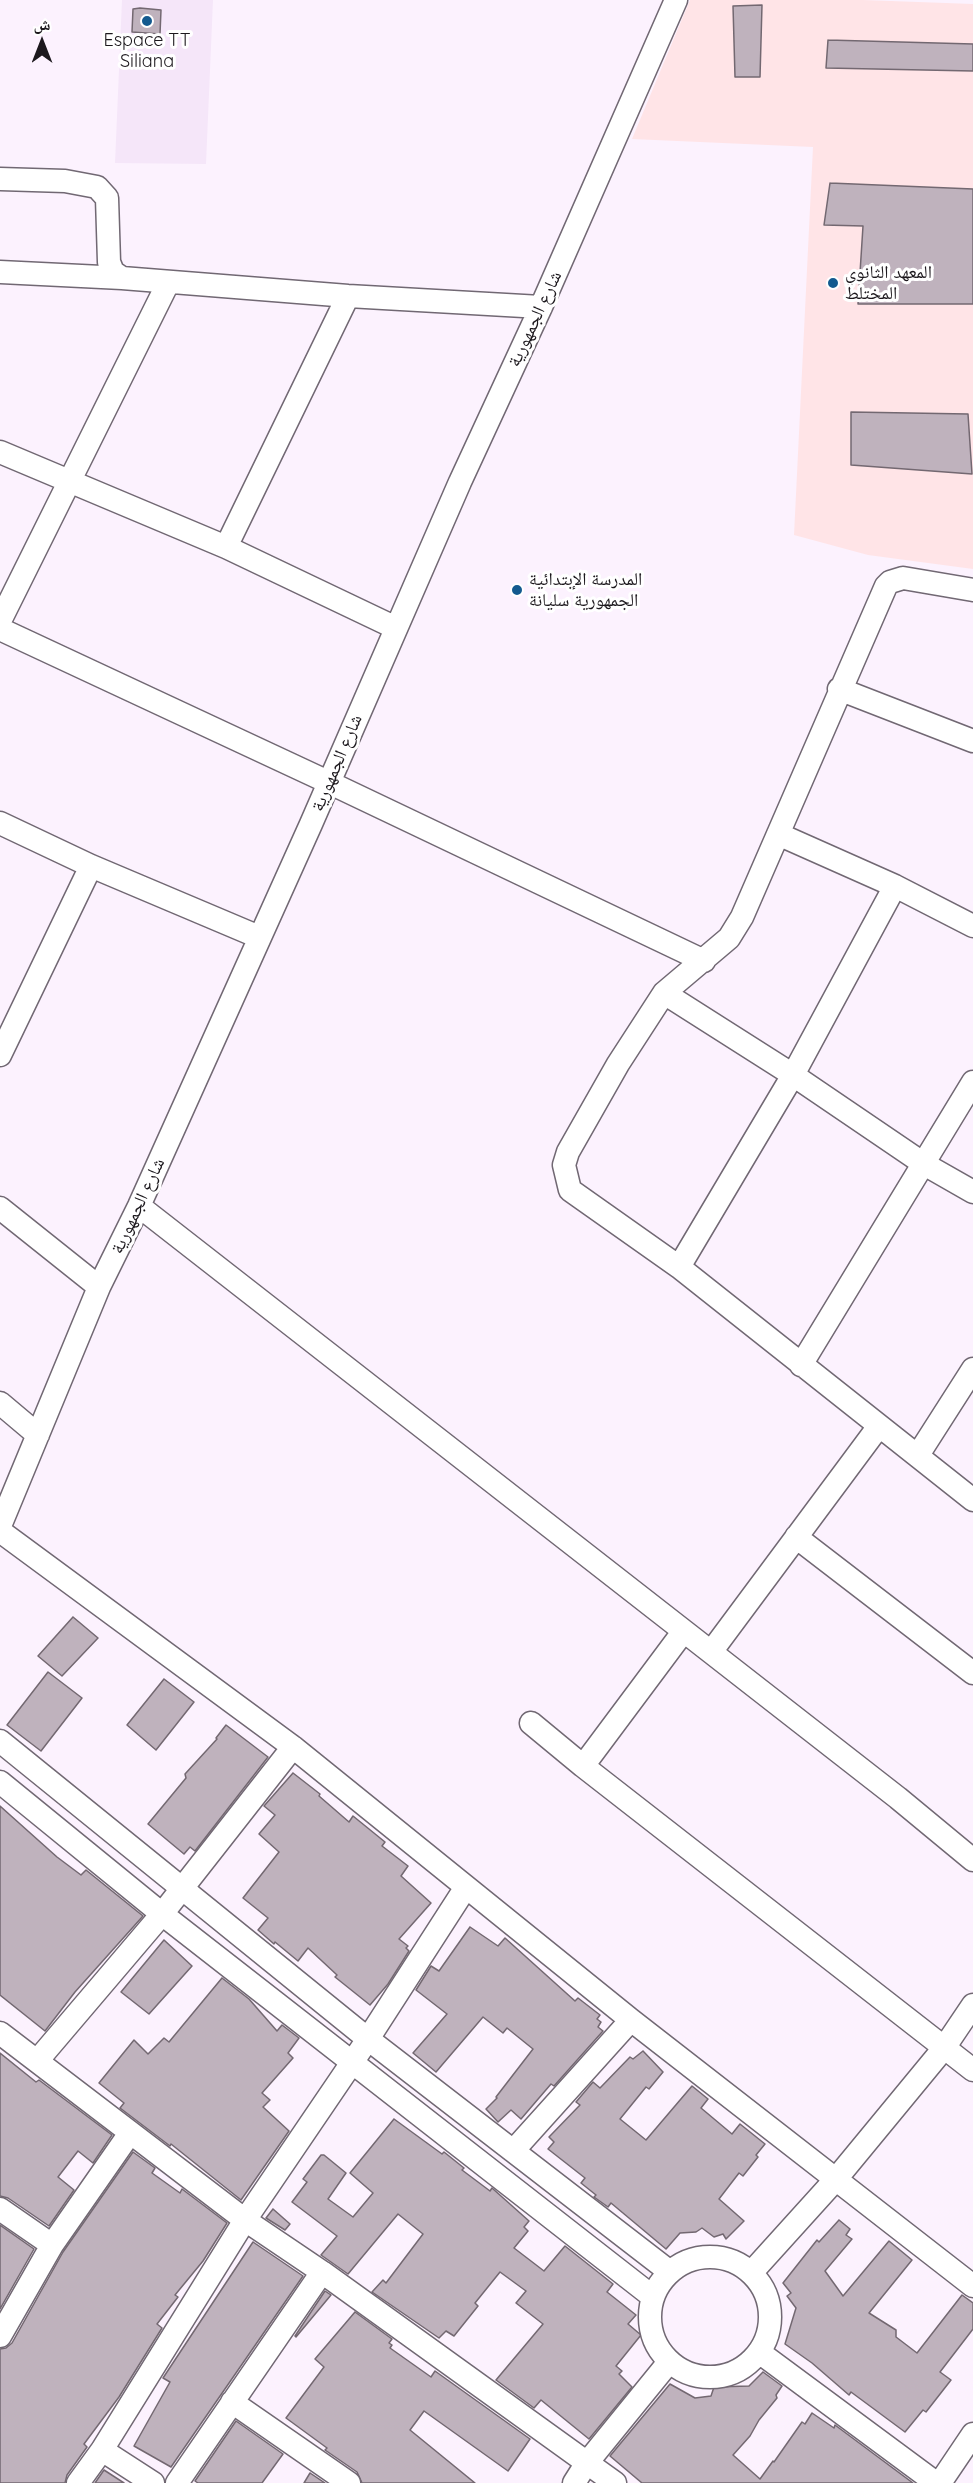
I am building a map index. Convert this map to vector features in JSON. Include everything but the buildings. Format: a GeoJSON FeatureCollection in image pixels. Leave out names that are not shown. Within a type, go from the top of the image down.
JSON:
{"type":"FeatureCollection","features":[{"type":"Feature","properties":{"kind":"street","name":"شارع الجمهورية"},"geometry":{"type":"LineString","coordinates":[[0,1529],[99,1287],[139,1206],[311,824],[460,482],[541,307],[676,0]]}},
{"type":"Feature","properties":{"kind":"street"},"geometry":{"type":"LineString","coordinates":[[0,179],[65,182],[97,188],[106,198],[109,262],[113,272],[122,278]]}},
{"type":"Feature","properties":{"kind":"street"},"geometry":{"type":"LineString","coordinates":[[0,272],[122,278],[348,296],[541,307]]}},
{"type":"Feature","properties":{"kind":"street"},"geometry":{"type":"LineString","coordinates":[[0,621],[168,283]]}},
{"type":"Feature","properties":{"kind":"street"},"geometry":{"type":"LineString","coordinates":[[226,547],[348,296]]}},
{"type":"Feature","properties":{"kind":"street"},"geometry":{"type":"LineString","coordinates":[[0,452],[226,547],[396,628]]}},
{"type":"Feature","properties":{"kind":"street"},"geometry":{"type":"LineString","coordinates":[[973,590],[903,578],[890,582],[883,591],[741,917],[729,938],[664,993],[618,1064],[568,1152],[564,1165],[570,1190],[679,1267],[973,1500]]}},
{"type":"Feature","properties":{"kind":"street"},"geometry":{"type":"LineString","coordinates":[[0,629],[704,961]]}},
{"type":"Feature","properties":{"kind":"street"},"geometry":{"type":"LineString","coordinates":[[839,689],[973,741]]}},
{"type":"Feature","properties":{"kind":"street"},"geometry":{"type":"LineString","coordinates":[[0,823],[91,866],[259,937]]}},
{"type":"Feature","properties":{"kind":"street"},"geometry":{"type":"LineString","coordinates":[[778,834],[895,886],[973,926]]}},
{"type":"Feature","properties":{"kind":"street"},"geometry":{"type":"LineString","coordinates":[[0,1055],[91,866]]}},
{"type":"Feature","properties":{"kind":"street"},"geometry":{"type":"LineString","coordinates":[[679,1267],[793,1076],[895,886]]}},
{"type":"Feature","properties":{"kind":"street"},"geometry":{"type":"LineString","coordinates":[[945,913],[973,908]]}},
{"type":"Feature","properties":{"kind":"street"},"geometry":{"type":"LineString","coordinates":[[664,993],[924,1164],[973,1192]]}},
{"type":"Feature","properties":{"kind":"street"},"geometry":{"type":"LineString","coordinates":[[801,1365],[973,1082]]}},
{"type":"Feature","properties":{"kind":"street"},"geometry":{"type":"LineString","coordinates":[[139,1206],[898,1798],[973,1860]]}},
{"type":"Feature","properties":{"kind":"street"},"geometry":{"type":"LineString","coordinates":[[0,1208],[99,1287]]}},
{"type":"Feature","properties":{"kind":"street"},"geometry":{"type":"LineString","coordinates":[[918,1455],[973,1369]]}},
{"type":"Feature","properties":{"kind":"street"},"geometry":{"type":"LineString","coordinates":[[0,1403],[38,1435]]}},
{"type":"Feature","properties":{"kind":"street"},"geometry":{"type":"LineString","coordinates":[[711,1652],[879,1426]]}},
{"type":"Feature","properties":{"kind":"street"},"geometry":{"type":"LineString","coordinates":[[0,1529],[293,1747],[631,2020],[973,2286]]}},
{"type":"Feature","properties":{"kind":"street"},"geometry":{"type":"LineString","coordinates":[[796,1537],[973,1673]]}},
{"type":"Feature","properties":{"kind":"street"},"geometry":{"type":"LineString","coordinates":[[583,1766],[683,1632]]}},
{"type":"Feature","properties":{"kind":"street"},"geometry":{"type":"LineString","coordinates":[[531,1723],[973,2070]]}},
{"type":"Feature","properties":{"kind":"street"},"geometry":{"type":"LineString","coordinates":[[0,1741],[181,1890],[368,2039],[670,2272]]}},
{"type":"Feature","properties":{"kind":"street"},"geometry":{"type":"LineString","coordinates":[[37,2061],[162,1914],[293,1747]]}},
{"type":"Feature","properties":{"kind":"street"},"geometry":{"type":"LineString","coordinates":[[0,1782],[162,1914],[653,2297]]}},
{"type":"Feature","properties":{"kind":"street"},"geometry":{"type":"LineString","coordinates":[[78,2483],[102,2450],[245,2220],[368,2039],[466,1887]]}},
{"type":"Feature","properties":{"kind":"street"},"geometry":{"type":"LineString","coordinates":[[751,2273],[836,2179],[944,2048],[973,2004]]}},
{"type":"Feature","properties":{"kind":"street"},"geometry":{"type":"LineString","coordinates":[[513,2151],[631,2020]]}},
{"type":"Feature","properties":{"kind":"street"},"geometry":{"type":"LineString","coordinates":[[0,2032],[245,2220],[322,2272],[580,2474],[615,2483]]}},
{"type":"Feature","properties":{"kind":"street"},"geometry":{"type":"LineString","coordinates":[[0,2336],[52,2245],[130,2133]]}},
{"type":"Feature","properties":{"kind":"street"},"geometry":{"type":"LineString","coordinates":[[0,2210],[52,2245]]}},
{"type":"Feature","properties":{"kind":"street"},"geometry":{"type":"LineString","coordinates":[[707,2258],[730,2261],[751,2273],[765,2292],[770,2315],[767,2338],[759,2352],[735,2372],[712,2377],[689,2374],[669,2362],[655,2343],[650,2320],[653,2297],[670,2272],[685,2263],[707,2258]]}},
{"type":"Feature","properties":{"kind":"street"},"geometry":{"type":"LineString","coordinates":[[177,2483],[322,2272]]}},
{"type":"Feature","properties":{"kind":"street"},"geometry":{"type":"LineString","coordinates":[[759,2352],[938,2483],[973,2434]]}},
{"type":"Feature","properties":{"kind":"street"},"geometry":{"type":"LineString","coordinates":[[580,2474],[669,2362]]}},
{"type":"Feature","properties":{"kind":"street"},"geometry":{"type":"LineString","coordinates":[[232,2402],[349,2483]]}},
{"type":"Feature","properties":{"kind":"street"},"geometry":{"type":"LineString","coordinates":[[102,2450],[153,2483]]}},
{"type":"Feature","properties":{"kind":"shaded area"},"geometry":{"type":"Polygon","coordinates":[[[122,0],[213,0],[206,164],[115,163],[122,0]]]}},
{"type":"Feature","properties":{"kind":"shaded area","name":"المعهد الثانوي المختلط"},"geometry":{"type":"Polygon","coordinates":[[[690,0],[863,0],[973,4],[973,44],[828,40],[826,68],[973,71],[973,189],[830,183],[824,224],[973,228],[862,249],[858,304],[973,304],[973,569],[868,555],[794,535],[813,147],[632,139],[690,0]],[[762,5],[733,7],[735,77],[760,77],[762,5]],[[851,413],[851,465],[972,474],[968,414],[851,413]]]}},
{"type":"Feature","properties":{"kind":"place","name":"Espace TT Siliana"},"geometry":{"type":"Point","coordinates":[147,21]}},
{"type":"Feature","properties":{"kind":"place","name":"المعهد الثانوي المختلط"},"geometry":{"type":"Point","coordinates":[833,283]}},
{"type":"Feature","properties":{"kind":"place","name":"المدرسة الإبتدائية الجمهورية سليانة"},"geometry":{"type":"Point","coordinates":[517,590]}}]}
